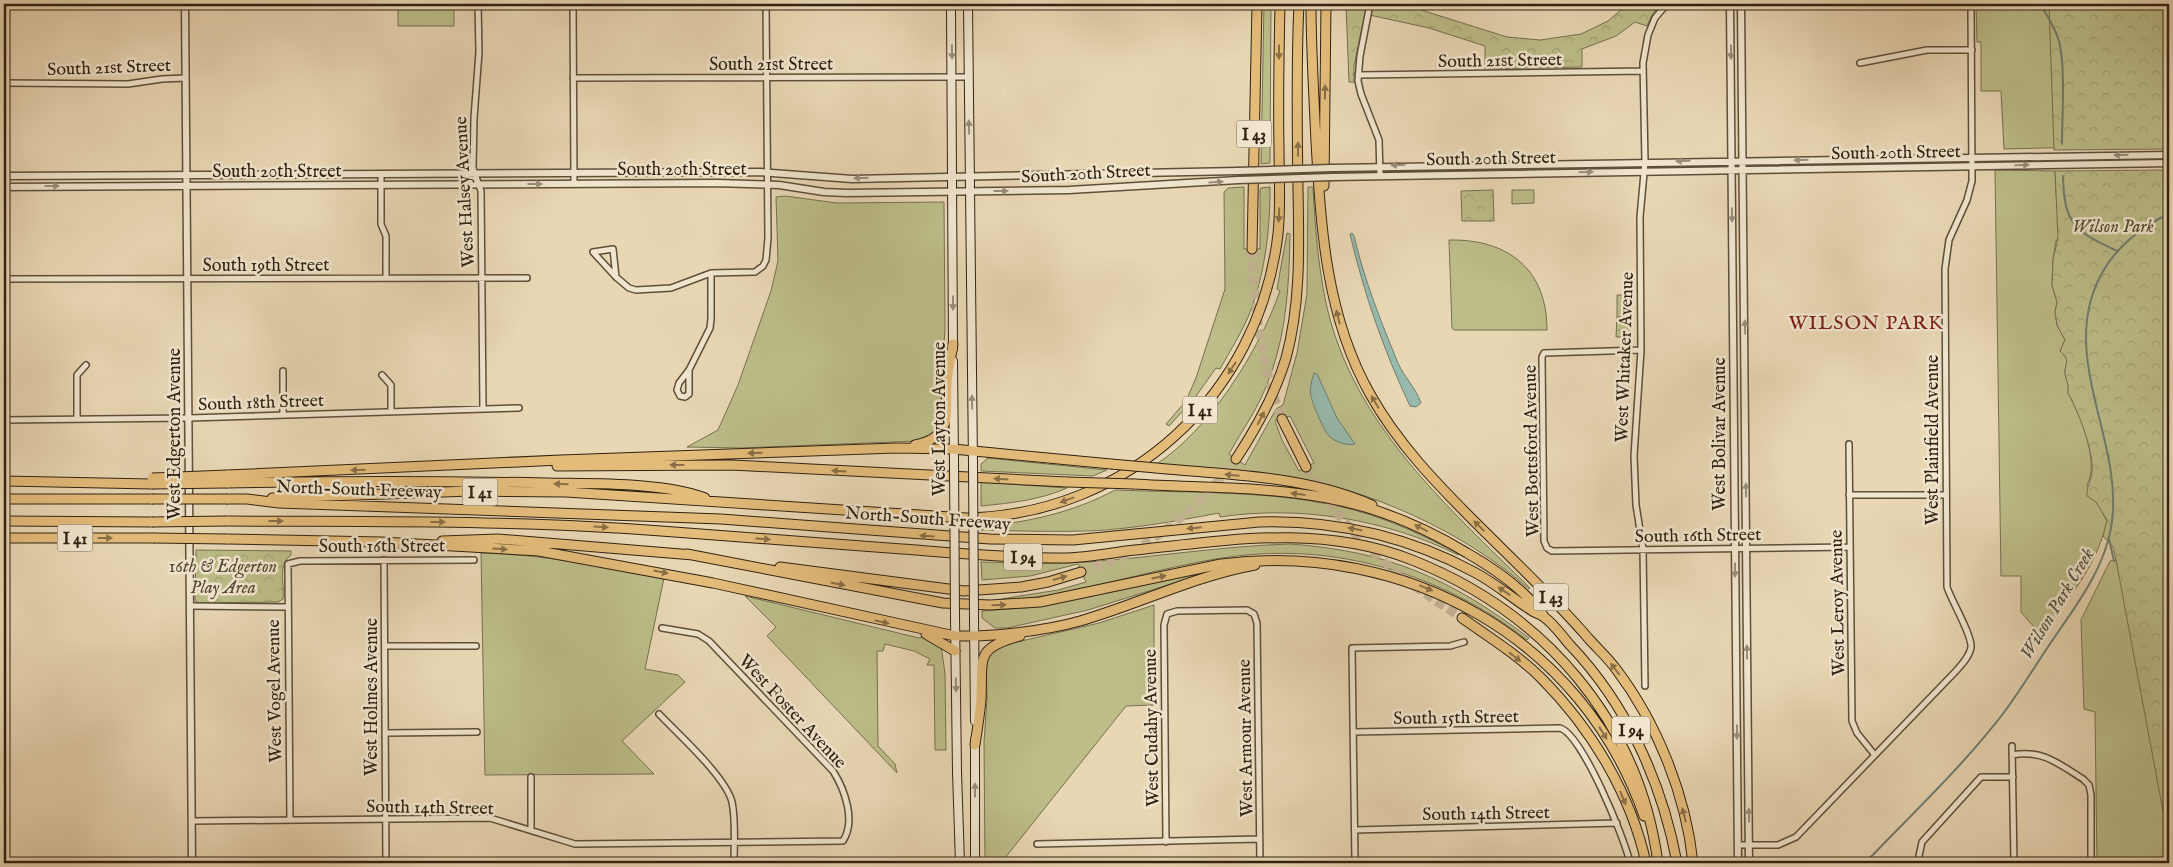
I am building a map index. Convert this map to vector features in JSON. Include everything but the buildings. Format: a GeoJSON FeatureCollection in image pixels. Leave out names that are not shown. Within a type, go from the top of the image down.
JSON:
{"type":"FeatureCollection","features":[{"type":"Feature","properties":{"kind":"highway"},"geometry":{"type":"LineString","coordinates":[[1251,4],[1251,12],[1256,18]]}},
{"type":"Feature","properties":{"kind":"highway","name":"I 43"},"geometry":{"type":"LineString","coordinates":[[1252,249],[1257,4]]}},
{"type":"Feature","properties":{"kind":"highway","name":"I 41"},"geometry":{"type":"LineString","coordinates":[[247,499],[471,491],[566,492],[966,518],[998,517],[1046,508],[1092,490],[1144,461],[1178,434],[1218,389],[1251,333],[1269,281],[1278,233],[1280,4]]}},
{"type":"Feature","properties":{"kind":"highway"},"geometry":{"type":"LineString","coordinates":[[1236,460],[1260,421],[1275,390],[1287,352],[1295,314],[1299,268],[1299,4]]}},
{"type":"Feature","properties":{"kind":"highway","name":"I 43"},"geometry":{"type":"LineString","coordinates":[[1311,4],[1321,211],[1327,269],[1340,324],[1370,393],[1402,445],[1426,473],[1566,613],[1615,668],[1637,702],[1676,783],[1693,863]]}},
{"type":"Feature","properties":{"kind":"highway"},"geometry":{"type":"LineString","coordinates":[[1321,211],[1324,190],[1326,4]]}},
{"type":"Feature","properties":{"kind":"highway"},"geometry":{"type":"LineString","coordinates":[[896,448],[926,442],[941,432],[946,424],[947,383],[953,344]]}},
{"type":"Feature","properties":{"kind":"highway"},"geometry":{"type":"LineString","coordinates":[[1282,418],[1306,468]]}},
{"type":"Feature","properties":{"kind":"highway"},"geometry":{"type":"LineString","coordinates":[[4,481],[65,482],[227,479],[562,460],[896,448],[953,448],[1299,483],[1361,500],[1374,505],[1380,512]]}},
{"type":"Feature","properties":{"kind":"highway"},"geometry":{"type":"LineString","coordinates":[[454,466],[732,465],[1134,484],[1296,494],[1327,498],[1380,512],[1418,526],[1487,564],[1526,596],[1545,617]]}},
{"type":"Feature","properties":{"kind":"highway"},"geometry":{"type":"LineString","coordinates":[[227,479],[330,482],[604,484],[686,491],[712,501]]}},
{"type":"Feature","properties":{"kind":"highway","name":"North-South Freeway"},"geometry":{"type":"LineString","coordinates":[[4,499],[247,499],[279,503],[721,519],[990,540],[1073,540],[1259,522],[1319,523],[1362,530],[1419,546],[1475,573],[1545,617],[1586,661],[1623,715],[1641,748],[1662,798],[1672,834],[1677,863]]}},
{"type":"Feature","properties":{"kind":"highway","name":"North-South Freeway"},"geometry":{"type":"LineString","coordinates":[[4,521],[527,523],[661,531],[977,555],[1066,558],[1264,537],[1331,540],[1376,549],[1410,559],[1471,588],[1516,618],[1565,662],[1594,698],[1617,735],[1646,803],[1658,860]]}},
{"type":"Feature","properties":{"kind":"highway","name":"I 41"},"geometry":{"type":"LineString","coordinates":[[4,538],[153,538],[382,542],[498,539],[687,554],[964,591],[1021,587],[1048,582],[1081,572]]}},
{"type":"Feature","properties":{"kind":"highway"},"geometry":{"type":"LineString","coordinates":[[382,542],[539,551],[713,583],[917,630],[955,636],[975,637],[1039,630]]}},
{"type":"Feature","properties":{"kind":"highway"},"geometry":{"type":"LineString","coordinates":[[687,554],[922,599],[967,605],[1012,605],[1040,602],[1221,564],[1249,560],[1283,560],[1322,564],[1386,575],[1424,586],[1484,616],[1537,654],[1580,700],[1602,730],[1631,783],[1658,860]]}},
{"type":"Feature","properties":{"kind":"highway"},"geometry":{"type":"LineString","coordinates":[[975,745],[981,699],[981,663],[985,654],[995,644],[1039,630],[1080,621],[1229,570],[1259,565],[1322,564]]}},
{"type":"Feature","properties":{"kind":"highway"},"geometry":{"type":"LineString","coordinates":[[1462,618],[1497,642],[1540,677],[1589,736],[1622,795],[1646,863]]}},
{"type":"Feature","properties":{"kind":"highway"},"geometry":{"type":"LineString","coordinates":[[917,630],[944,643],[955,651]]}},
{"type":"Feature","properties":{"kind":"main road","name":"West Layton Avenue"},"geometry":{"type":"LineString","coordinates":[[951,4],[955,651],[960,863]]}},
{"type":"Feature","properties":{"kind":"main road","name":"West Layton Avenue"},"geometry":{"type":"LineString","coordinates":[[968,4],[975,637],[975,863]]}},
{"type":"Feature","properties":{"kind":"street","name":"West Edgerton Avenue"},"geometry":{"type":"LineString","coordinates":[[185,4],[192,863]]}},
{"type":"Feature","properties":{"kind":"street","name":"West Halsey Avenue"},"geometry":{"type":"LineString","coordinates":[[478,4],[479,52],[473,127],[475,174],[481,191],[483,409]]}},
{"type":"Feature","properties":{"kind":"street"},"geometry":{"type":"LineString","coordinates":[[573,4],[574,184]]}},
{"type":"Feature","properties":{"kind":"street"},"geometry":{"type":"LineString","coordinates":[[616,277],[613,249],[593,252],[616,277],[629,288],[647,290],[671,288],[711,273],[755,272],[763,266],[767,253],[768,238],[766,4]]}},
{"type":"Feature","properties":{"kind":"street"},"geometry":{"type":"LineString","coordinates":[[1370,4],[1358,75],[1361,94],[1379,140],[1380,175]]}},
{"type":"Feature","properties":{"kind":"street","name":"West Whitaker Avenue"},"geometry":{"type":"LineString","coordinates":[[1645,686],[1643,550],[1636,505],[1634,456],[1641,350],[1640,217],[1645,162],[1643,72],[1648,34],[1655,18],[1667,4]]}},
{"type":"Feature","properties":{"kind":"street","name":"West Bolivar Avenue"},"geometry":{"type":"LineString","coordinates":[[1730,4],[1738,863]]}},
{"type":"Feature","properties":{"kind":"street","name":"West Bolivar Avenue"},"geometry":{"type":"LineString","coordinates":[[1742,4],[1749,863]]}},
{"type":"Feature","properties":{"kind":"street","name":"West Plainfield Avenue"},"geometry":{"type":"LineString","coordinates":[[1874,754],[1956,670],[1967,657],[1971,648],[1970,638],[1952,602],[1947,587],[1946,495],[1947,248],[1955,224],[1967,200],[1974,166],[1971,4]]}},
{"type":"Feature","properties":{"kind":"street"},"geometry":{"type":"LineString","coordinates":[[1860,63],[1927,50],[1972,50]]}},
{"type":"Feature","properties":{"kind":"street","name":"South 21st Street"},"geometry":{"type":"LineString","coordinates":[[1358,75],[1643,72]]}},
{"type":"Feature","properties":{"kind":"street","name":"South 21st Street"},"geometry":{"type":"LineString","coordinates":[[573,78],[968,77]]}},
{"type":"Feature","properties":{"kind":"street","name":"South 21st Street"},"geometry":{"type":"LineString","coordinates":[[4,83],[128,84],[186,78]]}},
{"type":"Feature","properties":{"kind":"street","name":"South 20th Street"},"geometry":{"type":"LineString","coordinates":[[4,176],[767,173],[836,178],[1238,171],[1380,166],[2169,155]]}},
{"type":"Feature","properties":{"kind":"street","name":"South 20th Street"},"geometry":{"type":"LineString","coordinates":[[4,187],[480,184],[768,185],[832,192],[953,192],[1069,190],[1238,180],[1380,175],[2169,163]]}},
{"type":"Feature","properties":{"kind":"street"},"geometry":{"type":"LineString","coordinates":[[1188,172],[1189,183]]}},
{"type":"Feature","properties":{"kind":"street"},"geometry":{"type":"LineString","coordinates":[[381,174],[381,224],[386,236],[386,278]]}},
{"type":"Feature","properties":{"kind":"street"},"geometry":{"type":"LineString","coordinates":[[689,370],[691,386],[689,394],[685,397],[680,396],[677,390],[678,383],[689,370],[710,328],[712,319],[711,273]]}},
{"type":"Feature","properties":{"kind":"street","name":"South 19th Street"},"geometry":{"type":"LineString","coordinates":[[4,279],[527,278]]}},
{"type":"Feature","properties":{"kind":"street","name":"West Bottsford Avenue"},"geometry":{"type":"LineString","coordinates":[[1547,548],[1544,541],[1542,367],[1544,353],[1641,350]]}},
{"type":"Feature","properties":{"kind":"street"},"geometry":{"type":"LineString","coordinates":[[77,419],[78,375],[86,365]]}},
{"type":"Feature","properties":{"kind":"street"},"geometry":{"type":"LineString","coordinates":[[283,371],[284,414]]}},
{"type":"Feature","properties":{"kind":"street"},"geometry":{"type":"LineString","coordinates":[[382,375],[391,385],[391,412]]}},
{"type":"Feature","properties":{"kind":"street","name":"South 18th Street"},"geometry":{"type":"LineString","coordinates":[[4,420],[189,418],[519,408]]}},
{"type":"Feature","properties":{"kind":"street","name":"West Leroy Avenue"},"geometry":{"type":"LineString","coordinates":[[1848,444],[1852,721],[1857,733],[1874,754]]}},
{"type":"Feature","properties":{"kind":"street"},"geometry":{"type":"LineString","coordinates":[[1849,495],[1946,495]]}},
{"type":"Feature","properties":{"kind":"street","name":"South 16th Street"},"geometry":{"type":"LineString","coordinates":[[1547,548],[1552,551],[1850,547]]}},
{"type":"Feature","properties":{"kind":"street","name":"West Holmes Avenue"},"geometry":{"type":"LineString","coordinates":[[384,560],[386,863]]}},
{"type":"Feature","properties":{"kind":"street","name":"South 16th Street"},"geometry":{"type":"LineString","coordinates":[[289,562],[474,560]]}},
{"type":"Feature","properties":{"kind":"street","name":"West Vogel Avenue"},"geometry":{"type":"LineString","coordinates":[[289,562],[287,567],[287,606],[290,820]]}},
{"type":"Feature","properties":{"kind":"street"},"geometry":{"type":"LineString","coordinates":[[190,606],[287,606]]}},
{"type":"Feature","properties":{"kind":"street","name":"West Armour Avenue"},"geometry":{"type":"LineString","coordinates":[[1167,614],[1177,611],[1247,610],[1254,614],[1257,623],[1260,863]]}},
{"type":"Feature","properties":{"kind":"street","name":"West Cudahy Avenue"},"geometry":{"type":"LineString","coordinates":[[1166,842],[1164,625],[1167,614]]}},
{"type":"Feature","properties":{"kind":"street","name":"West Foster Avenue"},"geometry":{"type":"LineString","coordinates":[[662,628],[702,636],[833,771],[843,789],[847,806],[848,834],[843,842]]}},
{"type":"Feature","properties":{"kind":"street"},"geometry":{"type":"LineString","coordinates":[[1355,863],[1352,648],[1450,646],[1464,642]]}},
{"type":"Feature","properties":{"kind":"street"},"geometry":{"type":"LineString","coordinates":[[384,646],[476,646]]}},
{"type":"Feature","properties":{"kind":"street"},"geometry":{"type":"LineString","coordinates":[[1736,697],[1748,697]]}},
{"type":"Feature","properties":{"kind":"street"},"geometry":{"type":"LineString","coordinates":[[659,714],[724,785],[732,802],[734,863]]}},
{"type":"Feature","properties":{"kind":"street","name":"South 15th Street"},"geometry":{"type":"LineString","coordinates":[[1353,732],[1560,728],[1565,730],[1573,740],[1604,793],[1617,823]]}},
{"type":"Feature","properties":{"kind":"street"},"geometry":{"type":"LineString","coordinates":[[386,733],[477,732]]}},
{"type":"Feature","properties":{"kind":"street"},"geometry":{"type":"LineString","coordinates":[[2012,746],[2014,863]]}},
{"type":"Feature","properties":{"kind":"street"},"geometry":{"type":"LineString","coordinates":[[1738,845],[1778,845],[1796,837],[1874,754]]}},
{"type":"Feature","properties":{"kind":"street"},"geometry":{"type":"LineString","coordinates":[[2012,755],[2038,754],[2074,774],[2089,785],[2091,795],[2091,863]]}},
{"type":"Feature","properties":{"kind":"street"},"geometry":{"type":"LineString","coordinates":[[531,777],[531,830]]}},
{"type":"Feature","properties":{"kind":"street"},"geometry":{"type":"LineString","coordinates":[[1920,863],[1919,856],[1922,842],[1981,778],[2013,777]]}},
{"type":"Feature","properties":{"kind":"street","name":"South 14th Street"},"geometry":{"type":"LineString","coordinates":[[193,821],[490,818],[575,844],[843,842]]}},
{"type":"Feature","properties":{"kind":"street"},"geometry":{"type":"LineString","coordinates":[[1617,823],[1630,863]]}},
{"type":"Feature","properties":{"kind":"street","name":"South 14th Street"},"geometry":{"type":"LineString","coordinates":[[1355,830],[1617,823]]}},
{"type":"Feature","properties":{"kind":"street"},"geometry":{"type":"LineString","coordinates":[[1037,844],[1259,839]]}},
{"type":"Feature","properties":{"kind":"green space"},"geometry":{"type":"Polygon","coordinates":[[[398,4],[454,4],[454,26],[398,26],[398,4]]]}},
{"type":"Feature","properties":{"kind":"green space"},"geometry":{"type":"Polygon","coordinates":[[[1264,4],[1271,4],[1270,163],[1261,164],[1264,4]]]}},
{"type":"Feature","properties":{"kind":"green space"},"geometry":{"type":"Polygon","coordinates":[[[1346,4],[1402,4],[1507,37],[1540,40],[1581,34],[1608,21],[1628,4],[1660,4],[1647,26],[1635,22],[1616,36],[1582,49],[1582,67],[1485,69],[1485,46],[1429,28],[1365,14],[1354,66],[1354,82],[1349,82],[1346,4]]]}},
{"type":"Feature","properties":{"kind":"green space"},"geometry":{"type":"Polygon","coordinates":[[[1976,4],[2064,4],[2082,147],[2004,149],[2001,91],[1981,91],[1981,42],[1977,42],[1976,4]]]}},
{"type":"Feature","properties":{"kind":"green space"},"geometry":{"type":"Polygon","coordinates":[[[2049,4],[2169,4],[2169,149],[2054,150],[2049,4]]]}},
{"type":"Feature","properties":{"kind":"green space"},"geometry":{"type":"Polygon","coordinates":[[[1995,170],[2055,171],[2057,209],[2063,231],[2056,241],[2052,285],[2057,302],[2055,312],[2057,325],[2065,340],[2060,351],[2067,362],[2065,373],[2068,393],[2083,426],[2090,452],[2090,475],[2087,485],[2107,521],[2089,568],[2041,635],[2021,612],[2021,576],[2001,576],[1995,170]]]}},
{"type":"Feature","properties":{"kind":"green space","name":"Wilson Park"},"geometry":{"type":"Polygon","coordinates":[[[2169,170],[2169,843],[2116,560],[2113,547],[2103,536],[2107,520],[2096,502],[2087,496],[2092,468],[2091,458],[2081,422],[2068,393],[2065,373],[2067,362],[2060,351],[2065,340],[2057,325],[2055,312],[2057,302],[2052,285],[2053,259],[2058,238],[2055,171],[2169,170]]]}},
{"type":"Feature","properties":{"kind":"green space"},"geometry":{"type":"Polygon","coordinates":[[[1244,187],[1244,249],[1260,249],[1260,190],[1261,188],[1270,187],[1266,252],[1254,300],[1249,315],[1220,369],[1216,368],[1194,399],[1169,426],[1166,424],[1186,401],[1196,378],[1225,289],[1224,192],[1228,188],[1244,187]]]}},
{"type":"Feature","properties":{"kind":"green space"},"geometry":{"type":"Polygon","coordinates":[[[1308,187],[1313,187],[1317,245],[1326,303],[1339,346],[1357,387],[1380,424],[1407,460],[1467,526],[1529,589],[1503,568],[1445,531],[1381,502],[1349,491],[1283,476],[1155,465],[1175,450],[1213,411],[1230,388],[1259,339],[1280,291],[1277,289],[1287,233],[1290,234],[1289,276],[1281,338],[1276,358],[1257,405],[1229,454],[1245,465],[1276,409],[1283,405],[1297,353],[1307,294],[1308,187]],[[1290,416],[1275,421],[1282,440],[1299,471],[1314,463],[1290,416]]]}},
{"type":"Feature","properties":{"kind":"green space"},"geometry":{"type":"Polygon","coordinates":[[[1493,190],[1494,221],[1462,221],[1461,191],[1493,190]]]}},
{"type":"Feature","properties":{"kind":"green space"},"geometry":{"type":"Polygon","coordinates":[[[1512,190],[1534,190],[1534,203],[1512,204],[1512,190]]]}},
{"type":"Feature","properties":{"kind":"green space"},"geometry":{"type":"Polygon","coordinates":[[[785,196],[837,203],[944,202],[945,330],[941,383],[941,423],[936,432],[919,441],[740,448],[687,447],[718,430],[738,385],[771,291],[778,261],[776,197],[785,196]]]}},
{"type":"Feature","properties":{"kind":"green space"},"geometry":{"type":"Polygon","coordinates":[[[1449,240],[1470,241],[1489,245],[1506,252],[1520,262],[1532,274],[1540,290],[1545,309],[1547,330],[1454,330],[1452,328],[1449,240]]]}},
{"type":"Feature","properties":{"kind":"green space"},"geometry":{"type":"Polygon","coordinates":[[[1617,295],[1630,295],[1630,317],[1617,317],[1617,295]]]}},
{"type":"Feature","properties":{"kind":"green space"},"geometry":{"type":"Polygon","coordinates":[[[1617,317],[1630,317],[1630,337],[1616,337],[1617,317]]]}},
{"type":"Feature","properties":{"kind":"green space"},"geometry":{"type":"Polygon","coordinates":[[[988,458],[1107,470],[1093,476],[981,471],[981,464],[988,458]]]}},
{"type":"Feature","properties":{"kind":"green space"},"geometry":{"type":"Polygon","coordinates":[[[981,482],[1067,488],[1036,498],[981,506],[981,482]]]}},
{"type":"Feature","properties":{"kind":"green space"},"geometry":{"type":"Polygon","coordinates":[[[1115,490],[1236,494],[1297,499],[1326,504],[1368,514],[1395,524],[1459,554],[1402,532],[1342,518],[1311,514],[1280,513],[1220,517],[1219,513],[1138,527],[1089,531],[981,530],[981,527],[1050,515],[1083,505],[1115,490]]]}},
{"type":"Feature","properties":{"kind":"green space"},"geometry":{"type":"Polygon","coordinates":[[[1290,544],[1358,553],[1389,561],[1417,572],[1473,599],[1529,638],[1527,640],[1494,617],[1460,597],[1424,581],[1386,568],[1348,559],[1309,554],[1229,557],[1059,593],[1002,601],[1001,599],[1058,590],[1086,582],[1078,564],[1030,576],[982,580],[981,562],[1088,562],[1290,544]]]}},
{"type":"Feature","properties":{"kind":"green space","name":"16th & Edgerton Play Area"},"geometry":{"type":"Polygon","coordinates":[[[196,550],[291,551],[291,555],[284,564],[283,570],[283,599],[278,602],[198,603],[195,600],[196,550]]]}},
{"type":"Feature","properties":{"kind":"green space"},"geometry":{"type":"Polygon","coordinates":[[[481,553],[550,558],[664,578],[645,669],[678,675],[685,682],[622,741],[654,774],[485,775],[481,553]]]}},
{"type":"Feature","properties":{"kind":"green space"},"geometry":{"type":"Polygon","coordinates":[[[2116,560],[2133,626],[2169,816],[2169,863],[2097,863],[2095,712],[2084,709],[2081,620],[2110,561],[2116,560]]]}},
{"type":"Feature","properties":{"kind":"green space"},"geometry":{"type":"Polygon","coordinates":[[[1206,571],[1206,573],[1088,610],[1007,628],[995,628],[982,618],[982,611],[1037,607],[1206,571]]]}},
{"type":"Feature","properties":{"kind":"green space"},"geometry":{"type":"Polygon","coordinates":[[[745,596],[919,638],[922,637],[941,646],[945,673],[946,750],[935,750],[934,665],[927,665],[930,659],[914,651],[885,644],[883,651],[877,651],[878,746],[895,764],[897,773],[767,636],[776,627],[745,596]]]}},
{"type":"Feature","properties":{"kind":"green space"},"geometry":{"type":"Polygon","coordinates":[[[1154,605],[1154,705],[1126,706],[1001,863],[985,863],[984,742],[987,699],[986,658],[991,651],[1004,645],[1099,623],[1154,605]]]}},
{"type":"Feature","properties":{"kind":"shaded area"},"geometry":{"type":"Polygon","coordinates":[[[1352,233],[1379,316],[1401,368],[1421,403],[1416,407],[1410,406],[1383,343],[1368,300],[1350,234],[1352,233]]]}},
{"type":"Feature","properties":{"kind":"shaded area"},"geometry":{"type":"Polygon","coordinates":[[[1314,373],[1317,374],[1337,418],[1355,444],[1345,444],[1334,440],[1324,429],[1311,396],[1314,373]]]}},
{"type":"Feature","properties":{"kind":"waterway"},"geometry":{"type":"LineString","coordinates":[[2040,4],[2058,38],[2062,60],[2062,144]]}},
{"type":"Feature","properties":{"kind":"waterway"},"geometry":{"type":"LineString","coordinates":[[2063,176],[2069,216],[2091,238],[2117,251]]}},
{"type":"Feature","properties":{"kind":"waterway","name":"Wilson Park Creek"},"geometry":{"type":"LineString","coordinates":[[1865,863],[1953,772],[2002,715],[2074,609],[2098,567],[2109,537],[2112,521],[2113,489],[2088,362],[2086,330],[2091,299],[2105,268],[2117,251],[2141,230],[2169,214]]}},
{"type":"Feature","properties":{"kind":"waterway"},"geometry":{"type":"LineString","coordinates":[[2109,539],[2114,561]]}},
{"type":"Feature","properties":{"kind":"tunnel"},"geometry":{"type":"LineString","coordinates":[[1252,249],[1260,336],[1268,377],[1282,419]]}},
{"type":"Feature","properties":{"kind":"tunnel"},"geometry":{"type":"LineString","coordinates":[[1081,572],[1125,555],[1156,536],[1199,501],[1236,459]]}},
{"type":"Feature","properties":{"kind":"tunnel"},"geometry":{"type":"LineString","coordinates":[[1306,467],[1335,509],[1367,546],[1411,584],[1462,618]]}},
{"type":"Feature","properties":{"kind":"district","name":"WILSON PARK"},"geometry":{"type":"Point","coordinates":[1866,322]}}]}
